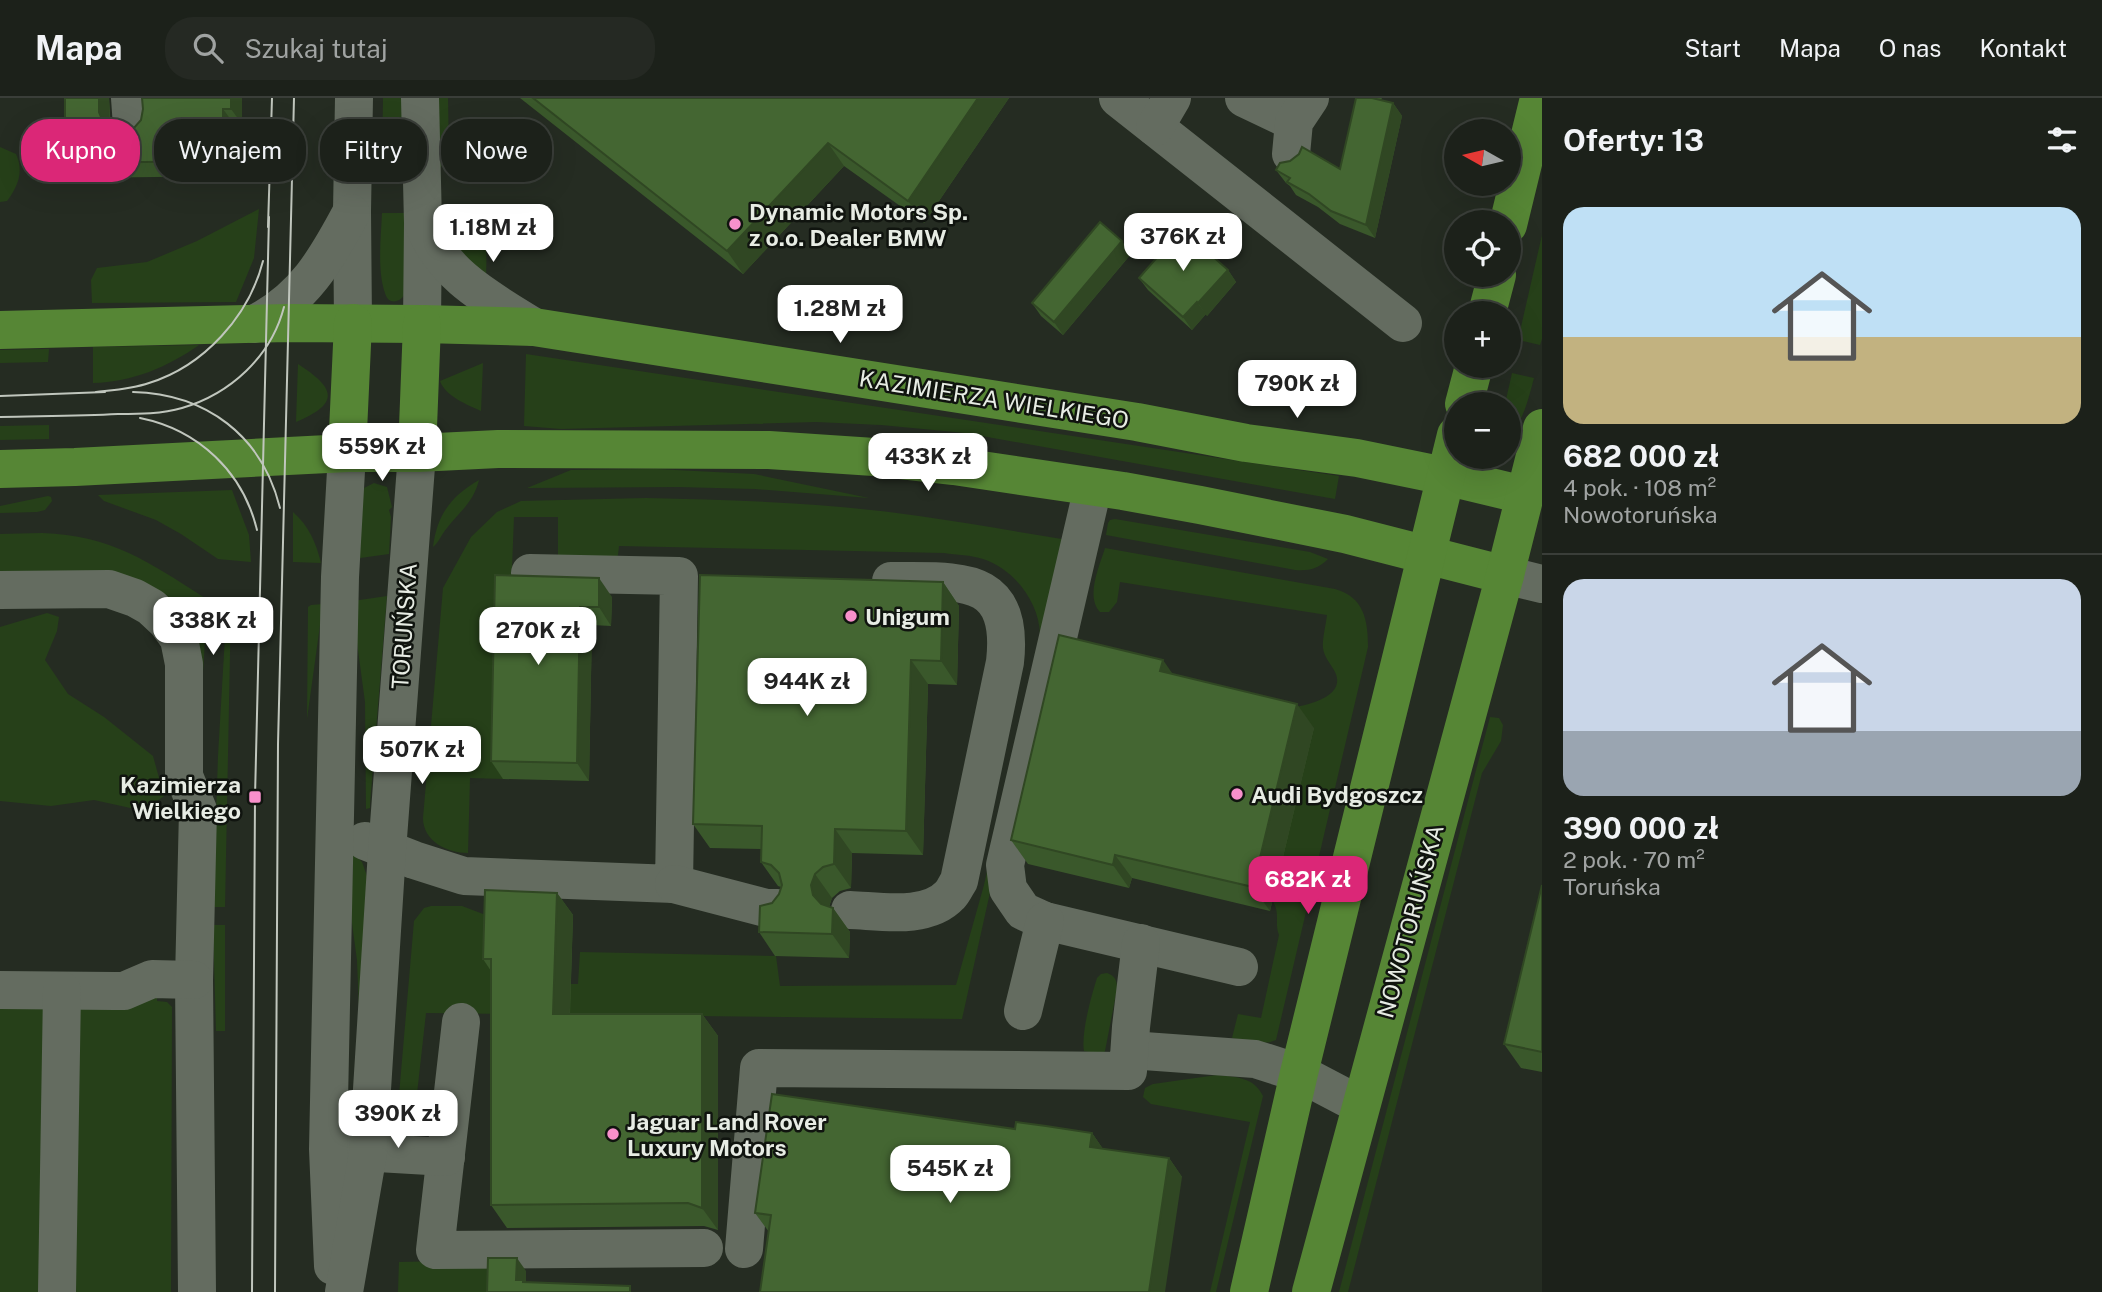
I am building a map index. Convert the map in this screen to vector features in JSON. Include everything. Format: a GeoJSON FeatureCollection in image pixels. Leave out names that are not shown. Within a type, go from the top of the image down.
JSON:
{"type":"FeatureCollection","features":[{"type":"Feature","properties":{"kind":"main road"},"geometry":{"type":"LineString","coordinates":[[1512,210],[1539,98]]}},
{"type":"Feature","properties":{"kind":"main road"},"geometry":{"type":"LineString","coordinates":[[346,453],[353,323]]}},
{"type":"Feature","properties":{"kind":"main road","name":"KAZIMIERZA WIELKIEGO"},"geometry":{"type":"LineString","coordinates":[[0,330],[353,323],[534,327],[1137,422],[1247,443],[1357,458],[1533,498]]}},
{"type":"Feature","properties":{"kind":"main road","name":"TORUŃSKA"},"geometry":{"type":"LineString","coordinates":[[417,453],[422,324]]}},
{"type":"Feature","properties":{"kind":"main road","name":"NOWOTORUŃSKA"},"geometry":{"type":"LineString","coordinates":[[1311,1292],[1505,575],[1533,498],[1542,428]]}},
{"type":"Feature","properties":{"kind":"main road"},"geometry":{"type":"LineString","coordinates":[[0,469],[346,453],[498,449],[769,450],[888,458],[1093,487],[1311,527],[1505,575]]}},
{"type":"Feature","properties":{"kind":"main road"},"geometry":{"type":"LineString","coordinates":[[1250,1292],[1299,1073],[1447,469]]}},
{"type":"Feature","properties":{"kind":"street"},"geometry":{"type":"LineString","coordinates":[[353,323],[354,98]]}},
{"type":"Feature","properties":{"kind":"street","name":"TORUŃSKA"},"geometry":{"type":"LineString","coordinates":[[420,98],[422,324]]}},
{"type":"Feature","properties":{"kind":"street"},"geometry":{"type":"LineString","coordinates":[[1118,98],[1164,112],[1403,323]]}},
{"type":"Feature","properties":{"kind":"street"},"geometry":{"type":"LineString","coordinates":[[1244,98],[1298,125]]}},
{"type":"Feature","properties":{"kind":"street"},"geometry":{"type":"LineString","coordinates":[[254,324],[276,312],[308,283],[327,257],[352,211]]}},
{"type":"Feature","properties":{"kind":"street"},"geometry":{"type":"LineString","coordinates":[[423,223],[439,256],[455,272],[474,288],[534,327]]}},
{"type":"Feature","properties":{"kind":"street"},"geometry":{"type":"LineString","coordinates":[[334,1292],[328,1149],[340,577],[346,453]]}},
{"type":"Feature","properties":{"kind":"street","name":"TORUŃSKA"},"geometry":{"type":"LineString","coordinates":[[344,1292],[369,1153],[387,851],[417,453]]}},
{"type":"Feature","properties":{"kind":"street"},"geometry":{"type":"LineString","coordinates":[[1093,487],[1005,865],[1008,889],[1023,911],[1045,921],[1239,967]]}},
{"type":"Feature","properties":{"kind":"street"},"geometry":{"type":"LineString","coordinates":[[530,573],[720,577]]}},
{"type":"Feature","properties":{"kind":"street"},"geometry":{"type":"LineString","coordinates":[[1505,575],[1542,584]]}},
{"type":"Feature","properties":{"kind":"street"},"geometry":{"type":"LineString","coordinates":[[674,884],[679,576]]}},
{"type":"Feature","properties":{"kind":"street"},"geometry":{"type":"LineString","coordinates":[[850,910],[920,910],[939,903],[950,895],[959,881],[1007,643],[1006,628],[993,599],[968,584],[855,580]]}},
{"type":"Feature","properties":{"kind":"street"},"geometry":{"type":"LineString","coordinates":[[0,590],[109,589],[151,607],[166,621],[178,639],[184,664],[184,776],[198,810],[194,980],[197,1292]]}},
{"type":"Feature","properties":{"kind":"street"},"geometry":{"type":"LineString","coordinates":[[334,828],[387,851],[464,876],[674,884],[766,908],[777,908]]}},
{"type":"Feature","properties":{"kind":"street"},"geometry":{"type":"LineString","coordinates":[[1023,1011],[1045,921]]}},
{"type":"Feature","properties":{"kind":"street"},"geometry":{"type":"LineString","coordinates":[[744,1249],[759,1068],[1128,1070],[1141,943]]}},
{"type":"Feature","properties":{"kind":"street"},"geometry":{"type":"LineString","coordinates":[[0,990],[124,991],[152,979],[194,980]]}},
{"type":"Feature","properties":{"kind":"street"},"geometry":{"type":"LineString","coordinates":[[57,1292],[62,991]]}},
{"type":"Feature","properties":{"kind":"street"},"geometry":{"type":"LineString","coordinates":[[461,1022],[435,1250],[704,1248]]}},
{"type":"Feature","properties":{"kind":"street"},"geometry":{"type":"LineString","coordinates":[[1130,1049],[1255,1059],[1299,1073],[1360,1105]]}},
{"type":"Feature","properties":{"kind":"street"},"geometry":{"type":"LineString","coordinates":[[328,1149],[446,1157]]}},
{"type":"Feature","properties":{"kind":"green space"},"geometry":{"type":"Polygon","coordinates":[[[383,98],[405,98],[405,119],[383,119],[383,98]]]}},
{"type":"Feature","properties":{"kind":"green space"},"geometry":{"type":"Polygon","coordinates":[[[437,98],[448,98],[448,119],[441,119],[441,167],[438,169],[437,98]]]}},
{"type":"Feature","properties":{"kind":"green space"},"geometry":{"type":"Polygon","coordinates":[[[0,147],[16,154],[20,173],[7,201],[0,202],[0,147]]]}},
{"type":"Feature","properties":{"kind":"green space"},"geometry":{"type":"Polygon","coordinates":[[[259,209],[254,258],[236,302],[92,303],[91,280],[97,268],[147,262],[197,241],[259,209]]]}},
{"type":"Feature","properties":{"kind":"green space"},"geometry":{"type":"Polygon","coordinates":[[[382,213],[407,213],[405,294],[394,301],[387,297],[381,274],[382,213]]]}},
{"type":"Feature","properties":{"kind":"green space"},"geometry":{"type":"Polygon","coordinates":[[[440,214],[456,215],[477,223],[485,240],[486,279],[458,253],[440,214]]]}},
{"type":"Feature","properties":{"kind":"green space"},"geometry":{"type":"Polygon","coordinates":[[[1542,235],[1540,345],[1521,341],[1521,327],[1542,235]]]}},
{"type":"Feature","properties":{"kind":"green space"},"geometry":{"type":"Polygon","coordinates":[[[199,345],[149,372],[122,380],[93,383],[93,347],[199,345]]]}},
{"type":"Feature","properties":{"kind":"green space"},"geometry":{"type":"Polygon","coordinates":[[[49,349],[48,362],[0,363],[0,350],[49,349]]]}},
{"type":"Feature","properties":{"kind":"green space"},"geometry":{"type":"Polygon","coordinates":[[[526,354],[1339,476],[1335,499],[965,433],[881,425],[816,422],[561,429],[524,426],[526,354]]]}},
{"type":"Feature","properties":{"kind":"green space"},"geometry":{"type":"Polygon","coordinates":[[[483,363],[481,411],[452,396],[440,381],[483,363]]]}},
{"type":"Feature","properties":{"kind":"green space"},"geometry":{"type":"Polygon","coordinates":[[[298,364],[320,381],[328,395],[320,408],[296,422],[298,364]]]}},
{"type":"Feature","properties":{"kind":"green space"},"geometry":{"type":"Polygon","coordinates":[[[1521,375],[1534,378],[1521,418],[1521,392],[1508,392],[1511,378],[1521,378],[1521,375]]]}},
{"type":"Feature","properties":{"kind":"green space"},"geometry":{"type":"Polygon","coordinates":[[[49,425],[49,439],[0,440],[0,426],[49,425]]]}},
{"type":"Feature","properties":{"kind":"green space"},"geometry":{"type":"Polygon","coordinates":[[[656,469],[754,474],[869,498],[755,489],[527,488],[571,470],[656,469]]]}},
{"type":"Feature","properties":{"kind":"green space"},"geometry":{"type":"Polygon","coordinates":[[[479,480],[470,501],[433,547],[438,525],[447,508],[479,480]]]}},
{"type":"Feature","properties":{"kind":"green space"},"geometry":{"type":"Polygon","coordinates":[[[374,483],[387,487],[392,507],[389,510],[389,554],[353,559],[360,490],[374,483]]]}},
{"type":"Feature","properties":{"kind":"green space"},"geometry":{"type":"Polygon","coordinates":[[[232,490],[249,535],[251,562],[218,559],[156,520],[104,501],[98,495],[232,490]]]}},
{"type":"Feature","properties":{"kind":"green space"},"geometry":{"type":"Polygon","coordinates":[[[48,496],[52,501],[45,510],[0,513],[0,506],[48,496]]]}},
{"type":"Feature","properties":{"kind":"green space"},"geometry":{"type":"Polygon","coordinates":[[[646,498],[851,508],[1068,540],[962,1019],[426,1013],[413,1130],[399,1132],[396,1130],[414,921],[424,908],[431,906],[462,906],[491,917],[571,984],[578,984],[580,952],[776,956],[780,986],[956,985],[984,885],[1040,634],[1035,610],[1023,588],[1005,570],[978,558],[944,553],[619,546],[615,560],[558,559],[558,517],[514,517],[511,593],[507,594],[503,779],[470,778],[468,853],[445,848],[427,833],[423,818],[443,588],[471,537],[497,512],[521,501],[646,498]]]}},
{"type":"Feature","properties":{"kind":"green space"},"geometry":{"type":"Polygon","coordinates":[[[293,512],[311,535],[321,563],[293,562],[293,512]]]}},
{"type":"Feature","properties":{"kind":"green space"},"geometry":{"type":"Polygon","coordinates":[[[1115,519],[1310,552],[1328,559],[1313,569],[1295,570],[1106,535],[1108,523],[1115,519]]]}},
{"type":"Feature","properties":{"kind":"green space"},"geometry":{"type":"Polygon","coordinates":[[[0,534],[67,535],[109,545],[147,562],[205,598],[207,609],[196,782],[180,619],[0,579],[0,534]]]}},
{"type":"Feature","properties":{"kind":"green space"},"geometry":{"type":"Polygon","coordinates":[[[1105,548],[1335,589],[1345,593],[1358,604],[1365,619],[1368,647],[1276,1040],[1271,1042],[1249,1042],[1232,1038],[1238,1014],[1261,1018],[1279,935],[1272,900],[1314,728],[1291,708],[1306,705],[1331,694],[1337,681],[1323,648],[1327,615],[1120,582],[1117,602],[1109,612],[1100,612],[1094,598],[1094,589],[1105,548]]]}},
{"type":"Feature","properties":{"kind":"green space"},"geometry":{"type":"Polygon","coordinates":[[[387,596],[370,808],[366,809],[365,702],[353,601],[387,596]]]}},
{"type":"Feature","properties":{"kind":"green space"},"geometry":{"type":"Polygon","coordinates":[[[227,602],[231,602],[225,907],[213,907],[218,756],[227,602]]]}},
{"type":"Feature","properties":{"kind":"green space"},"geometry":{"type":"Polygon","coordinates":[[[323,604],[307,719],[308,607],[323,604]]]}},
{"type":"Feature","properties":{"kind":"green space"},"geometry":{"type":"Polygon","coordinates":[[[47,613],[59,617],[57,631],[45,660],[68,694],[104,717],[153,756],[164,796],[144,811],[94,800],[51,806],[0,801],[0,627],[47,613]]]}},
{"type":"Feature","properties":{"kind":"green space"},"geometry":{"type":"Polygon","coordinates":[[[1490,717],[1499,718],[1503,725],[1501,741],[1482,773],[1348,1292],[1339,1292],[1490,717]]]}},
{"type":"Feature","properties":{"kind":"green space"},"geometry":{"type":"Polygon","coordinates":[[[353,853],[362,862],[367,876],[359,1010],[357,960],[351,916],[353,853]]]}},
{"type":"Feature","properties":{"kind":"green space"},"geometry":{"type":"Polygon","coordinates":[[[213,925],[225,925],[225,1031],[216,1031],[213,925]]]}},
{"type":"Feature","properties":{"kind":"green space"},"geometry":{"type":"Polygon","coordinates":[[[158,969],[157,1001],[167,1002],[172,1007],[171,1292],[0,1292],[0,976],[126,977],[158,969]]]}},
{"type":"Feature","properties":{"kind":"green space"},"geometry":{"type":"Polygon","coordinates":[[[1107,973],[1115,979],[1117,989],[1102,1055],[1084,1051],[1084,1035],[1097,978],[1107,973]]]}},
{"type":"Feature","properties":{"kind":"green space"},"geometry":{"type":"Polygon","coordinates":[[[1217,1075],[1250,1082],[1263,1096],[1216,1292],[1210,1292],[1250,1122],[1151,1104],[1143,1097],[1145,1088],[1153,1084],[1217,1075]]]}},
{"type":"Feature","properties":{"kind":"green space"},"geometry":{"type":"Polygon","coordinates":[[[497,1260],[496,1292],[398,1292],[399,1262],[497,1260]]]}},
{"type":"Feature","properties":{"kind":"building"},"geometry":{"type":"Polygon","coordinates":[[[65,98],[99,98],[102,119],[65,119],[65,98]]]}},
{"type":"Feature","properties":{"kind":"building"},"geometry":{"type":"Polygon","coordinates":[[[142,98],[231,98],[231,109],[223,109],[223,119],[154,119],[154,162],[140,162],[142,98]]]}},
{"type":"Feature","properties":{"kind":"building","name":"Dynamic Motors Sp. z o.o. Dealer BMW"},"geometry":{"type":"Polygon","coordinates":[[[533,98],[978,98],[908,201],[828,143],[727,251],[533,98]]]}},
{"type":"Feature","properties":{"kind":"building"},"geometry":{"type":"Polygon","coordinates":[[[1356,98],[1372,98],[1393,103],[1366,225],[1331,211],[1287,182],[1290,178],[1276,170],[1280,163],[1290,161],[1299,154],[1302,147],[1340,169],[1356,98]]]}},
{"type":"Feature","properties":{"kind":"building"},"geometry":{"type":"Polygon","coordinates":[[[1100,222],[1122,241],[1054,322],[1032,303],[1100,222]]]}},
{"type":"Feature","properties":{"kind":"building"},"geometry":{"type":"Polygon","coordinates":[[[1182,229],[1228,270],[1183,317],[1139,278],[1182,229]]]}},
{"type":"Feature","properties":{"kind":"building"},"geometry":{"type":"Polygon","coordinates":[[[495,575],[599,578],[599,607],[580,607],[577,763],[491,761],[495,575]]]}},
{"type":"Feature","properties":{"kind":"building"},"geometry":{"type":"Polygon","coordinates":[[[700,575],[943,582],[941,661],[911,660],[906,831],[835,829],[834,864],[823,867],[815,874],[811,885],[813,895],[821,904],[833,908],[832,934],[759,932],[760,906],[772,903],[782,885],[779,873],[771,865],[761,862],[762,826],[693,824],[700,575]]]}},
{"type":"Feature","properties":{"kind":"building"},"geometry":{"type":"Polygon","coordinates":[[[1059,635],[1163,660],[1160,671],[1297,704],[1253,887],[1115,855],[1113,865],[1011,840],[1059,635]]]}},
{"type":"Feature","properties":{"kind":"building"},"geometry":{"type":"Polygon","coordinates":[[[1542,885],[1542,1052],[1504,1044],[1542,885]]]}},
{"type":"Feature","properties":{"kind":"building","name":"Jaguar Land Rover Luxury Motors"},"geometry":{"type":"Polygon","coordinates":[[[485,890],[557,893],[553,1014],[702,1014],[702,1208],[688,1203],[491,1205],[491,959],[483,959],[485,890]]]}},
{"type":"Feature","properties":{"kind":"building"},"geometry":{"type":"Polygon","coordinates":[[[772,1094],[1015,1129],[1016,1122],[1092,1133],[1090,1147],[1169,1158],[1149,1292],[760,1292],[771,1215],[755,1213],[772,1094]]]}},
{"type":"Feature","properties":{"kind":"building"},"geometry":{"type":"Polygon","coordinates":[[[488,1258],[517,1258],[516,1280],[523,1282],[630,1286],[630,1292],[487,1292],[488,1258]]]}},
{"type":"Feature","properties":{"kind":"tram line"},"geometry":{"type":"LineString","coordinates":[[268,227],[272,98]]}},
{"type":"Feature","properties":{"kind":"tram line"},"geometry":{"type":"LineString","coordinates":[[275,1292],[278,744],[294,98]]}},
{"type":"Feature","properties":{"kind":"tram line"},"geometry":{"type":"LineString","coordinates":[[252,1292],[255,797],[269,217]]}},
{"type":"Feature","properties":{"kind":"tram line"},"geometry":{"type":"LineString","coordinates":[[96,392],[149,383],[169,375],[206,351],[235,319],[247,301],[263,261]]}},
{"type":"Feature","properties":{"kind":"tram line"},"geometry":{"type":"LineString","coordinates":[[0,417],[150,413],[174,410],[200,402],[232,383],[259,357],[278,325],[284,307]]}},
{"type":"Feature","properties":{"kind":"tram line"},"geometry":{"type":"LineString","coordinates":[[0,396],[105,392]]}},
{"type":"Feature","properties":{"kind":"tram line"},"geometry":{"type":"LineString","coordinates":[[133,392],[184,401],[207,410],[227,423],[260,459],[272,482],[280,508]]}},
{"type":"Feature","properties":{"kind":"tram line"},"geometry":{"type":"LineString","coordinates":[[140,418],[181,432],[215,457],[241,490],[257,530]]}},
{"type":"Feature","properties":{"kind":"place","name":"Dynamic Motors Sp. z o.o. Dealer BMW"},"geometry":{"type":"Point","coordinates":[735,224]}},
{"type":"Feature","properties":{"kind":"place","name":"Unigum"},"geometry":{"type":"Point","coordinates":[851,616]}},
{"type":"Feature","properties":{"kind":"place","name":"Audi Bydgoszcz"},"geometry":{"type":"Point","coordinates":[1237,794]}},
{"type":"Feature","properties":{"kind":"place","name":"Kazimierza Wielkiego"},"geometry":{"type":"Point","coordinates":[255,797]}},
{"type":"Feature","properties":{"kind":"place","name":"Jaguar Land Rover Luxury Motors"},"geometry":{"type":"Point","coordinates":[613,1134]}}]}
